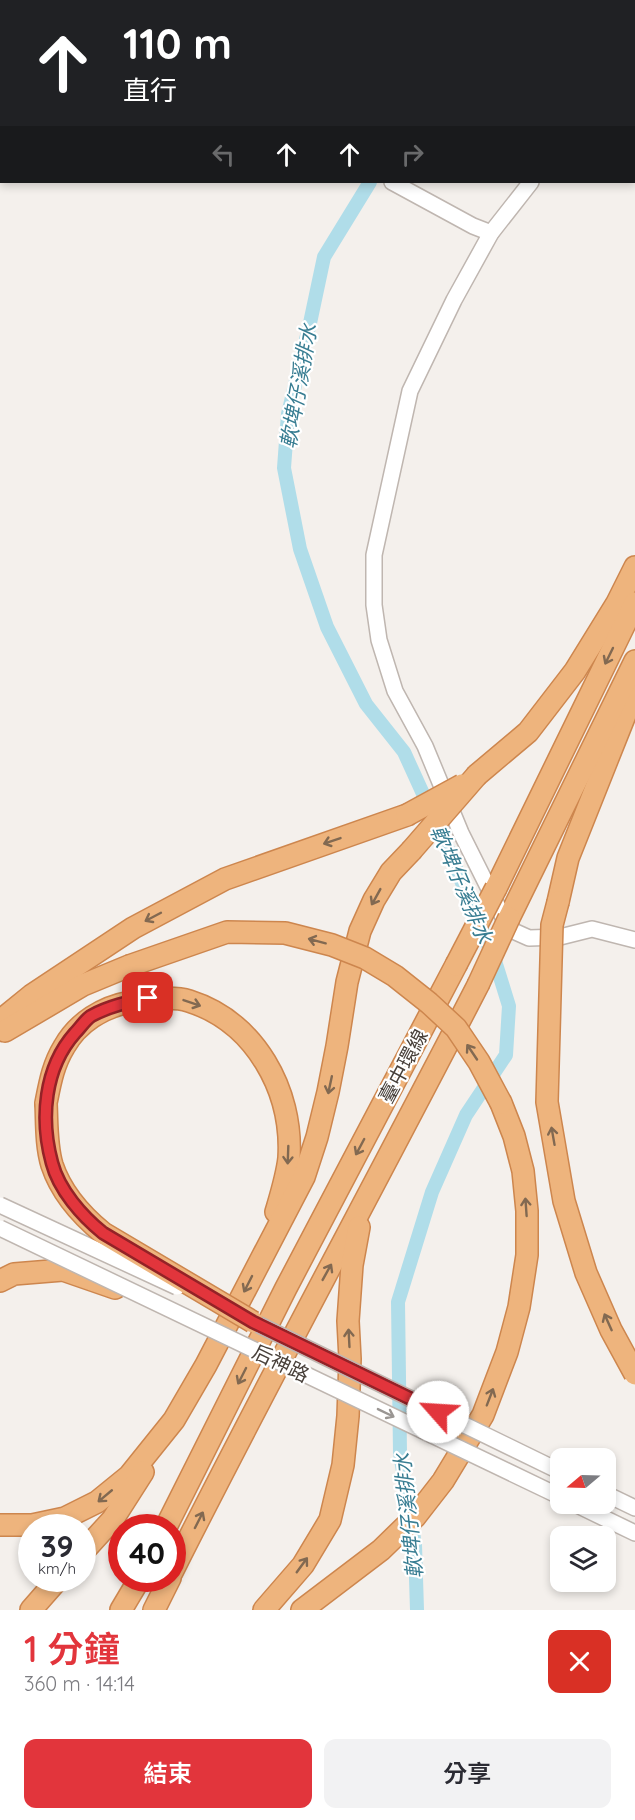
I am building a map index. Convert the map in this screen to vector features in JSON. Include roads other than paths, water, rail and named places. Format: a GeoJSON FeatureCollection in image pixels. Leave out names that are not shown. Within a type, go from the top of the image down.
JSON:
{"type":"FeatureCollection","features":[{"type":"Feature","properties":{"kind":"highway"},"geometry":{"type":"LineString","coordinates":[[0,1021],[32,995],[133,928],[225,879],[406,815],[477,775],[528,732],[575,671],[617,603],[635,567]]}},
{"type":"Feature","properties":{"kind":"highway","name":"臺中環線"},"geometry":{"type":"LineString","coordinates":[[173,1514],[291,1278],[496,888],[635,603]]}},
{"type":"Feature","properties":{"kind":"highway","name":"臺中環線"},"geometry":{"type":"LineString","coordinates":[[186,1545],[301,1320],[368,1198],[478,985],[635,661]]}},
{"type":"Feature","properties":{"kind":"highway"},"geometry":{"type":"LineString","coordinates":[[635,690],[568,858],[552,925],[547,1102],[564,1201],[586,1272],[611,1330],[635,1374]]}},
{"type":"Feature","properties":{"kind":"highway"},"geometry":{"type":"LineString","coordinates":[[96,1538],[113,1519],[206,1365],[304,1177],[317,1137],[337,1046],[347,982],[360,931],[374,900],[391,872],[477,775]]}},
{"type":"Feature","properties":{"kind":"highway"},"geometry":{"type":"LineString","coordinates":[[0,1034],[83,985],[129,966],[227,932],[285,933],[332,945],[365,958],[395,976],[456,1028],[479,1062],[501,1103],[514,1136],[523,1171],[528,1255],[519,1307],[507,1352],[483,1415],[443,1481],[415,1517],[381,1550],[302,1610]]}},
{"type":"Feature","properties":{"kind":"highway"},"geometry":{"type":"LineString","coordinates":[[253,1322],[103,1233],[85,1219],[66,1194],[52,1165],[47,1135],[46,1103],[52,1070],[64,1045],[89,1017],[118,1004],[148,998],[187,1000],[227,1018],[256,1047],[277,1083],[287,1119],[289,1159],[282,1192],[263,1255]]}},
{"type":"Feature","properties":{"kind":"highway"},"geometry":{"type":"LineString","coordinates":[[264,1610],[303,1565],[330,1520],[343,1465],[348,1416],[351,1359],[348,1321],[352,1265],[368,1198]]}},
{"type":"Feature","properties":{"kind":"highway"},"geometry":{"type":"LineString","coordinates":[[0,1281],[14,1274],[63,1270],[156,1303]]}},
{"type":"Feature","properties":{"kind":"highway"},"geometry":{"type":"LineString","coordinates":[[0,1525],[32,1525],[65,1518],[97,1502],[129,1476],[174,1420]]}},
{"type":"Feature","properties":{"kind":"highway"},"geometry":{"type":"LineString","coordinates":[[34,1606],[46,1592]]}},
{"type":"Feature","properties":{"kind":"highway"},"geometry":{"type":"LineString","coordinates":[[121,1610],[132,1592]]}},
{"type":"Feature","properties":{"kind":"highway"},"geometry":{"type":"LineString","coordinates":[[154,1610],[163,1592]]}},
{"type":"Feature","properties":{"kind":"street"},"geometry":{"type":"LineString","coordinates":[[530,183],[491,233],[454,300],[410,391],[374,555],[374,605],[379,640],[395,691],[424,746],[461,833],[509,929],[529,938],[560,936],[592,929],[635,940]]}},
{"type":"Feature","properties":{"kind":"street"},"geometry":{"type":"LineString","coordinates":[[396,184],[473,226],[491,233]]}},
{"type":"Feature","properties":{"kind":"street","name":"后神路"},"geometry":{"type":"LineString","coordinates":[[0,1205],[253,1322],[550,1467]]}},
{"type":"Feature","properties":{"kind":"street","name":"后神路"},"geometry":{"type":"LineString","coordinates":[[0,1228],[550,1492]]}},
{"type":"Feature","properties":{"kind":"street"},"geometry":{"type":"LineString","coordinates":[[616,1499],[635,1508]]}},
{"type":"Feature","properties":{"kind":"street"},"geometry":{"type":"LineString","coordinates":[[596,1514],[635,1533]]}},
{"type":"Feature","properties":{"kind":"waterway","name":"軟埤仔溪排水"},"geometry":{"type":"LineString","coordinates":[[369,183],[324,257],[288,414],[284,468],[300,549],[327,627],[366,704],[404,752],[496,964],[509,1006],[506,1055],[466,1115],[432,1192],[398,1302],[400,1453],[415,1545],[417,1610]]}}]}
